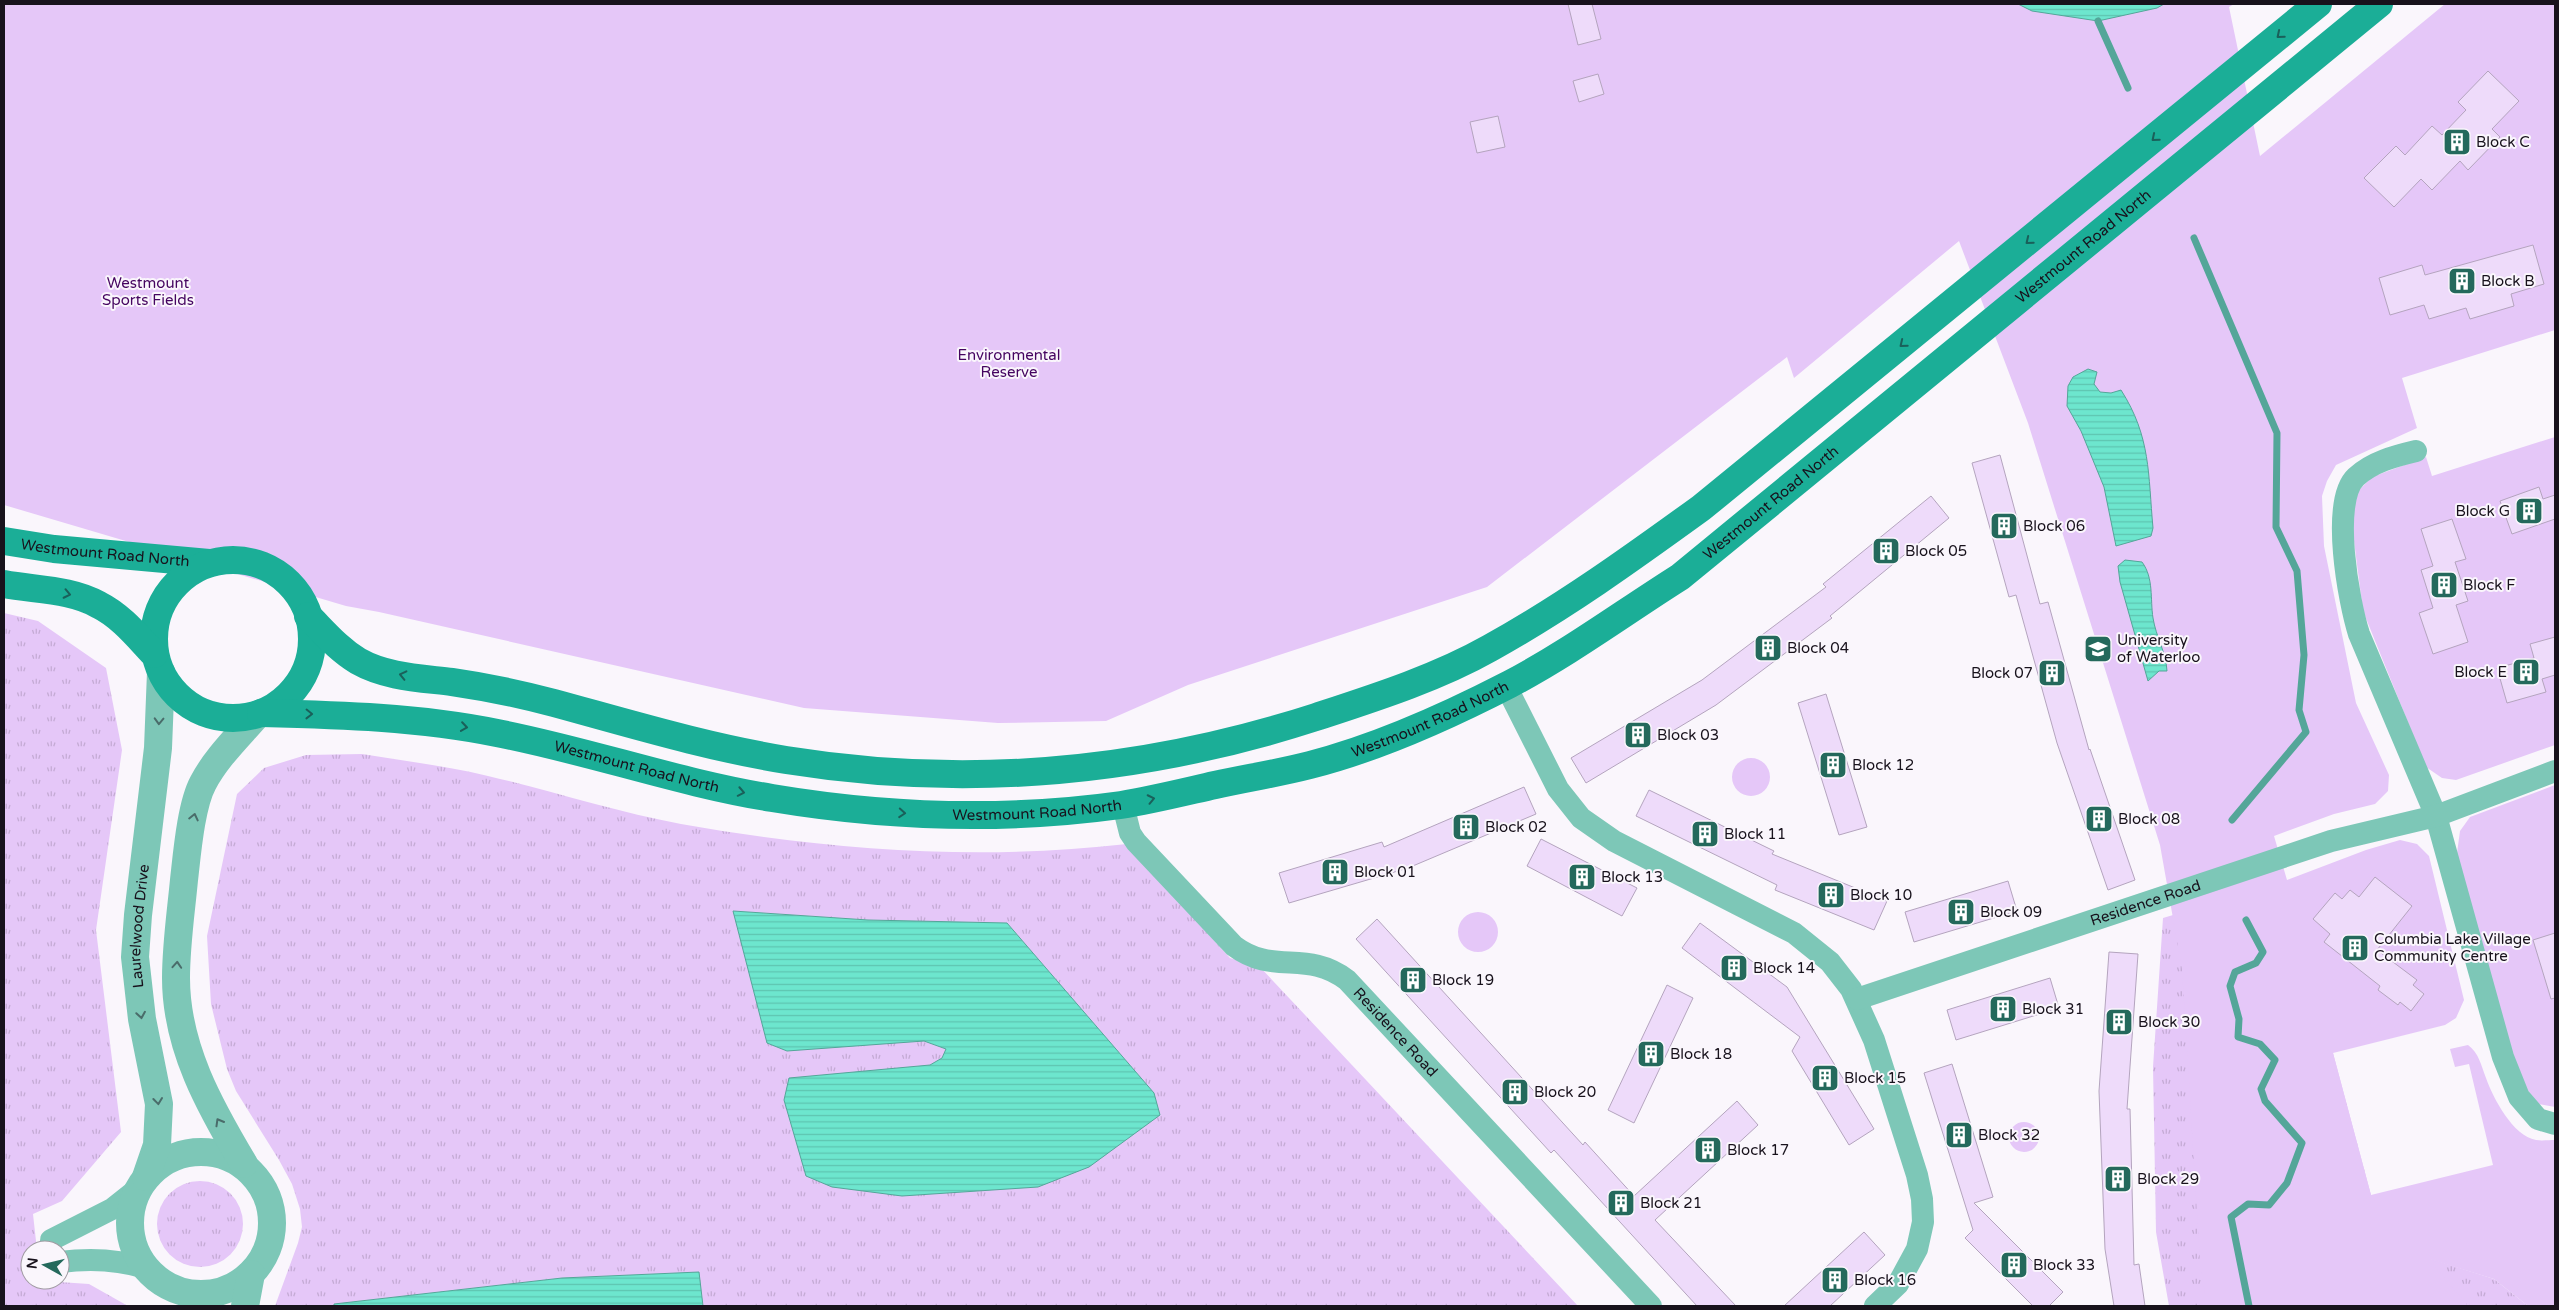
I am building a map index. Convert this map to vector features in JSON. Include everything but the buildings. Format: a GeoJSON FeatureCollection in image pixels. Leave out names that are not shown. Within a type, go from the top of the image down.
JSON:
{"type":"FeatureCollection","features":[{"type":"Feature","properties":{"kind":"main road"},"geometry":{"type":"LineString","coordinates":[[308,616],[343,651],[380,670],[413,678],[509,691],[678,737],[786,760],[836,766],[880,771],[964,774],[1068,770],[1117,765],[1165,756],[1272,731],[1389,693],[1487,650],[1599,582],[1701,508],[2318,4]]}},
{"type":"Feature","properties":{"kind":"main road","name":"Westmount Road North"},"geometry":{"type":"LineString","coordinates":[[258,714],[397,718],[493,732],[544,742],[719,788],[772,798],[846,808],[913,814],[1051,812],[1123,805],[1310,765],[1370,746],[1506,686],[1566,653],[1680,577],[2379,4]]}},
{"type":"Feature","properties":{"kind":"main road","name":"Westmount Road North"},"geometry":{"type":"LineString","coordinates":[[4,541],[54,549],[209,563]]}},
{"type":"Feature","properties":{"kind":"main road"},"geometry":{"type":"LineString","coordinates":[[4,584],[67,594],[98,604],[128,627],[158,663],[174,690],[191,707],[212,716],[226,718],[258,714],[282,702],[298,684],[308,663],[312,639],[308,616],[296,590],[282,576],[264,566],[245,560],[225,560],[209,563],[188,573],[167,595],[159,608],[154,631],[158,663]]}},
{"type":"Feature","properties":{"kind":"street"},"geometry":{"type":"LineString","coordinates":[[2416,451],[2370,466],[2354,478],[2344,498],[2344,558],[2351,609],[2358,634],[2436,816],[2503,1057],[2519,1097],[2538,1119],[2555,1124]]}},
{"type":"Feature","properties":{"kind":"street","name":"Laurelwood Drive"},"geometry":{"type":"LineString","coordinates":[[141,1183],[157,1146],[160,1104],[142,1020],[135,957],[139,906],[158,748],[158,663]]}},
{"type":"Feature","properties":{"kind":"street"},"geometry":{"type":"LineString","coordinates":[[1506,686],[1558,790],[1581,818],[1614,841],[1799,936],[1830,962],[1857,999],[1874,1040],[1919,1181],[1922,1199],[1923,1222],[1917,1249],[1898,1284],[1875,1306]]}},
{"type":"Feature","properties":{"kind":"street"},"geometry":{"type":"LineString","coordinates":[[70,1260],[114,1260],[163,1286],[186,1293],[209,1294],[232,1287],[250,1274],[264,1255],[271,1233],[271,1210],[263,1188],[244,1164],[214,1114],[186,1048],[181,1024],[176,979],[186,865],[192,822],[202,785],[214,765],[258,714]]}},
{"type":"Feature","properties":{"kind":"street","name":"Residence Road"},"geometry":{"type":"LineString","coordinates":[[1857,999],[2331,841],[2436,816],[2555,771]]}},
{"type":"Feature","properties":{"kind":"street","name":"Residence Road"},"geometry":{"type":"LineString","coordinates":[[1123,805],[1130,833],[1136,842],[1234,946],[1251,957],[1264,961],[1305,962],[1320,965],[1347,980],[1651,1306]]}},
{"type":"Feature","properties":{"kind":"street"},"geometry":{"type":"LineString","coordinates":[[51,1240],[112,1209],[164,1162],[184,1153],[207,1152],[244,1164]]}},
{"type":"Feature","properties":{"kind":"street"},"geometry":{"type":"LineString","coordinates":[[141,1183],[130,1222],[134,1247],[163,1286]]}},
{"type":"Feature","properties":{"kind":"street"},"geometry":{"type":"LineString","coordinates":[[245,1306],[250,1274]]}},
{"type":"Feature","properties":{"kind":"green space","name":"Environmental Reserve"},"geometry":{"type":"Polygon","coordinates":[[[4,4],[2234,4],[2229,7],[2260,156],[2445,4],[2555,4],[2555,330],[2402,378],[2417,428],[2336,465],[2327,481],[2322,496],[2324,546],[2356,703],[2389,775],[2388,791],[2375,804],[2334,814],[2274,836],[2287,880],[2366,850],[2400,840],[2417,844],[2429,856],[2464,1000],[2456,1018],[2445,1025],[2333,1053],[2371,1195],[2493,1165],[2469,1064],[2455,1067],[2450,1049],[2468,1045],[2477,1056],[2494,1096],[2512,1124],[2528,1137],[2536,1140],[2555,1140],[2555,1306],[2528,1306],[2494,1279],[2429,1259],[2468,1306],[2207,1306],[2200,1262],[2182,969],[2160,845],[2028,423],[1959,241],[1794,378],[1787,357],[1487,587],[1188,685],[1106,721],[998,723],[804,708],[346,606],[4,505],[4,4]]]}},
{"type":"Feature","properties":{"kind":"green space"},"geometry":{"type":"Polygon","coordinates":[[[2555,437],[2555,745],[2456,780],[2442,778],[2426,767],[2363,611],[2350,510],[2358,491],[2372,477],[2426,457],[2432,476],[2555,437]]]}},
{"type":"Feature","properties":{"kind":"green space"},"geometry":{"type":"Polygon","coordinates":[[[4,613],[38,621],[106,668],[122,750],[96,930],[121,1132],[62,1201],[33,1214],[36,1240],[20,1240],[20,1290],[70,1290],[70,1283],[89,1284],[128,1306],[4,1306],[4,613]]]}},
{"type":"Feature","properties":{"kind":"green space"},"geometry":{"type":"Polygon","coordinates":[[[362,754],[441,766],[473,772],[681,824],[736,833],[847,846],[959,852],[1015,852],[1127,844],[1230,958],[1260,967],[1578,1306],[703,1306],[698,1272],[562,1278],[334,1304],[334,1306],[275,1306],[298,1243],[302,1227],[300,1209],[292,1184],[236,1091],[227,1069],[211,1004],[207,936],[237,794],[264,768],[306,755],[362,754]],[[733,911],[924,1041],[946,1049],[942,1058],[930,1065],[784,1100],[794,1133],[1160,1115],[1154,1093],[1007,923],[868,920],[733,911]]]}},
{"type":"Feature","properties":{"kind":"green space"},"geometry":{"type":"Polygon","coordinates":[[[1751,758],[1765,763],[1770,777],[1765,791],[1751,796],[1737,791],[1732,777],[1737,763],[1751,758]]]}},
{"type":"Feature","properties":{"kind":"green space"},"geometry":{"type":"Polygon","coordinates":[[[2555,785],[2555,1107],[2538,1104],[2512,1065],[2457,853],[2460,831],[2470,817],[2555,785]]]}},
{"type":"Feature","properties":{"kind":"green space"},"geometry":{"type":"Polygon","coordinates":[[[2287,881],[2371,1195],[2428,1258],[2494,1279],[2528,1306],[2169,1306],[2156,1232],[2153,1067],[2163,918],[2287,881]]]}},
{"type":"Feature","properties":{"kind":"green space"},"geometry":{"type":"Polygon","coordinates":[[[1482,912],[1489,915],[1495,921],[1498,932],[1497,940],[1489,949],[1482,952],[1474,952],[1467,949],[1459,940],[1458,928],[1461,921],[1470,913],[1482,912]]]}},
{"type":"Feature","properties":{"kind":"green space"},"geometry":{"type":"Polygon","coordinates":[[[2024,1122],[2030,1123],[2038,1131],[2038,1143],[2030,1151],[2024,1152],[2018,1151],[2010,1143],[2009,1137],[2010,1131],[2018,1123],[2024,1122]]]}},
{"type":"Feature","properties":{"kind":"green space"},"geometry":{"type":"Polygon","coordinates":[[[200,1181],[216,1184],[224,1188],[236,1200],[240,1208],[243,1224],[240,1240],[236,1248],[224,1260],[216,1264],[200,1267],[184,1264],[176,1260],[164,1248],[160,1240],[157,1224],[160,1208],[164,1200],[176,1188],[184,1184],[200,1181]]]}},
{"type":"Feature","properties":{"kind":"shaded area"},"geometry":{"type":"Polygon","coordinates":[[[2018,4],[2164,4],[2157,8],[2098,21],[2032,11],[2018,4]]]}},
{"type":"Feature","properties":{"kind":"shaded area"},"geometry":{"type":"Polygon","coordinates":[[[2088,369],[2097,372],[2094,384],[2100,392],[2111,393],[2121,390],[2131,407],[2143,440],[2149,473],[2153,528],[2151,536],[2116,546],[2104,487],[2081,431],[2067,406],[2068,386],[2073,377],[2088,369]]]}},
{"type":"Feature","properties":{"kind":"shaded area"},"geometry":{"type":"Polygon","coordinates":[[[2125,560],[2142,562],[2146,568],[2150,582],[2154,625],[2166,664],[2167,671],[2159,671],[2148,681],[2120,582],[2118,566],[2125,560]]]}},
{"type":"Feature","properties":{"kind":"shaded area"},"geometry":{"type":"Polygon","coordinates":[[[733,911],[868,920],[1007,923],[1154,1093],[1160,1115],[1089,1167],[1038,1187],[902,1196],[832,1187],[806,1176],[784,1100],[789,1078],[930,1065],[942,1058],[946,1049],[924,1041],[787,1051],[767,1043],[733,911]]]}},
{"type":"Feature","properties":{"kind":"shaded area"},"geometry":{"type":"Polygon","coordinates":[[[699,1272],[703,1306],[334,1306],[334,1304],[562,1278],[699,1272]]]}},
{"type":"Feature","properties":{"kind":"waterway"},"geometry":{"type":"LineString","coordinates":[[2098,21],[2128,88]]}},
{"type":"Feature","properties":{"kind":"waterway"},"geometry":{"type":"LineString","coordinates":[[2194,238],[2277,433],[2276,527],[2297,571],[2304,655],[2299,710],[2306,732],[2232,820]]}},
{"type":"Feature","properties":{"kind":"waterway"},"geometry":{"type":"LineString","coordinates":[[2246,920],[2263,952],[2256,963],[2235,972],[2230,986],[2239,1019],[2238,1037],[2260,1044],[2275,1060],[2261,1089],[2265,1101],[2302,1143],[2287,1183],[2269,1205],[2248,1204],[2231,1217],[2249,1306]]}},
{"type":"Feature","properties":{"kind":"place","name":"Block C"},"geometry":{"type":"Point","coordinates":[2457,142]}},
{"type":"Feature","properties":{"kind":"place","name":"Block B"},"geometry":{"type":"Point","coordinates":[2462,281]}},
{"type":"Feature","properties":{"kind":"place","name":"Block G"},"geometry":{"type":"Point","coordinates":[2529,511]}},
{"type":"Feature","properties":{"kind":"place","name":"Block 06"},"geometry":{"type":"Point","coordinates":[2004,526]}},
{"type":"Feature","properties":{"kind":"place","name":"Block 05"},"geometry":{"type":"Point","coordinates":[1886,551]}},
{"type":"Feature","properties":{"kind":"place","name":"Block F"},"geometry":{"type":"Point","coordinates":[2444,585]}},
{"type":"Feature","properties":{"kind":"place","name":"Block 04"},"geometry":{"type":"Point","coordinates":[1768,648]}},
{"type":"Feature","properties":{"kind":"place","name":"University of Waterloo"},"geometry":{"type":"Point","coordinates":[2098,649]}},
{"type":"Feature","properties":{"kind":"place","name":"Block E"},"geometry":{"type":"Point","coordinates":[2526,672]}},
{"type":"Feature","properties":{"kind":"place","name":"Block 07"},"geometry":{"type":"Point","coordinates":[2052,673]}},
{"type":"Feature","properties":{"kind":"place","name":"Block 03"},"geometry":{"type":"Point","coordinates":[1638,735]}},
{"type":"Feature","properties":{"kind":"place","name":"Block 12"},"geometry":{"type":"Point","coordinates":[1833,765]}},
{"type":"Feature","properties":{"kind":"place","name":"Block 08"},"geometry":{"type":"Point","coordinates":[2099,819]}},
{"type":"Feature","properties":{"kind":"place","name":"Block 02"},"geometry":{"type":"Point","coordinates":[1466,827]}},
{"type":"Feature","properties":{"kind":"place","name":"Block 11"},"geometry":{"type":"Point","coordinates":[1705,834]}},
{"type":"Feature","properties":{"kind":"place","name":"Block 01"},"geometry":{"type":"Point","coordinates":[1335,872]}},
{"type":"Feature","properties":{"kind":"place","name":"Block 13"},"geometry":{"type":"Point","coordinates":[1582,877]}},
{"type":"Feature","properties":{"kind":"place","name":"Block 10"},"geometry":{"type":"Point","coordinates":[1831,895]}},
{"type":"Feature","properties":{"kind":"place","name":"Block 09"},"geometry":{"type":"Point","coordinates":[1961,912]}},
{"type":"Feature","properties":{"kind":"place","name":"Columbia Lake Village Community Centre"},"geometry":{"type":"Point","coordinates":[2355,948]}},
{"type":"Feature","properties":{"kind":"place","name":"Block 14"},"geometry":{"type":"Point","coordinates":[1734,968]}},
{"type":"Feature","properties":{"kind":"place","name":"Block 19"},"geometry":{"type":"Point","coordinates":[1413,980]}},
{"type":"Feature","properties":{"kind":"place","name":"Block 31"},"geometry":{"type":"Point","coordinates":[2003,1009]}},
{"type":"Feature","properties":{"kind":"place","name":"Block 30"},"geometry":{"type":"Point","coordinates":[2119,1022]}},
{"type":"Feature","properties":{"kind":"place","name":"Block 18"},"geometry":{"type":"Point","coordinates":[1651,1054]}},
{"type":"Feature","properties":{"kind":"place","name":"Block 15"},"geometry":{"type":"Point","coordinates":[1825,1078]}},
{"type":"Feature","properties":{"kind":"place","name":"Block 20"},"geometry":{"type":"Point","coordinates":[1515,1092]}},
{"type":"Feature","properties":{"kind":"place","name":"Block 32"},"geometry":{"type":"Point","coordinates":[1959,1135]}},
{"type":"Feature","properties":{"kind":"place","name":"Block 17"},"geometry":{"type":"Point","coordinates":[1708,1150]}},
{"type":"Feature","properties":{"kind":"place","name":"Block 29"},"geometry":{"type":"Point","coordinates":[2118,1179]}},
{"type":"Feature","properties":{"kind":"place","name":"Block 21"},"geometry":{"type":"Point","coordinates":[1621,1203]}},
{"type":"Feature","properties":{"kind":"place","name":"Block 33"},"geometry":{"type":"Point","coordinates":[2014,1265]}},
{"type":"Feature","properties":{"kind":"place","name":"Block 16"},"geometry":{"type":"Point","coordinates":[1835,1280]}},
{"type":"Feature","properties":{"kind":"park label","name":"Westmount Sports Fields"},"geometry":{"type":"Point","coordinates":[148,292]}}]}
